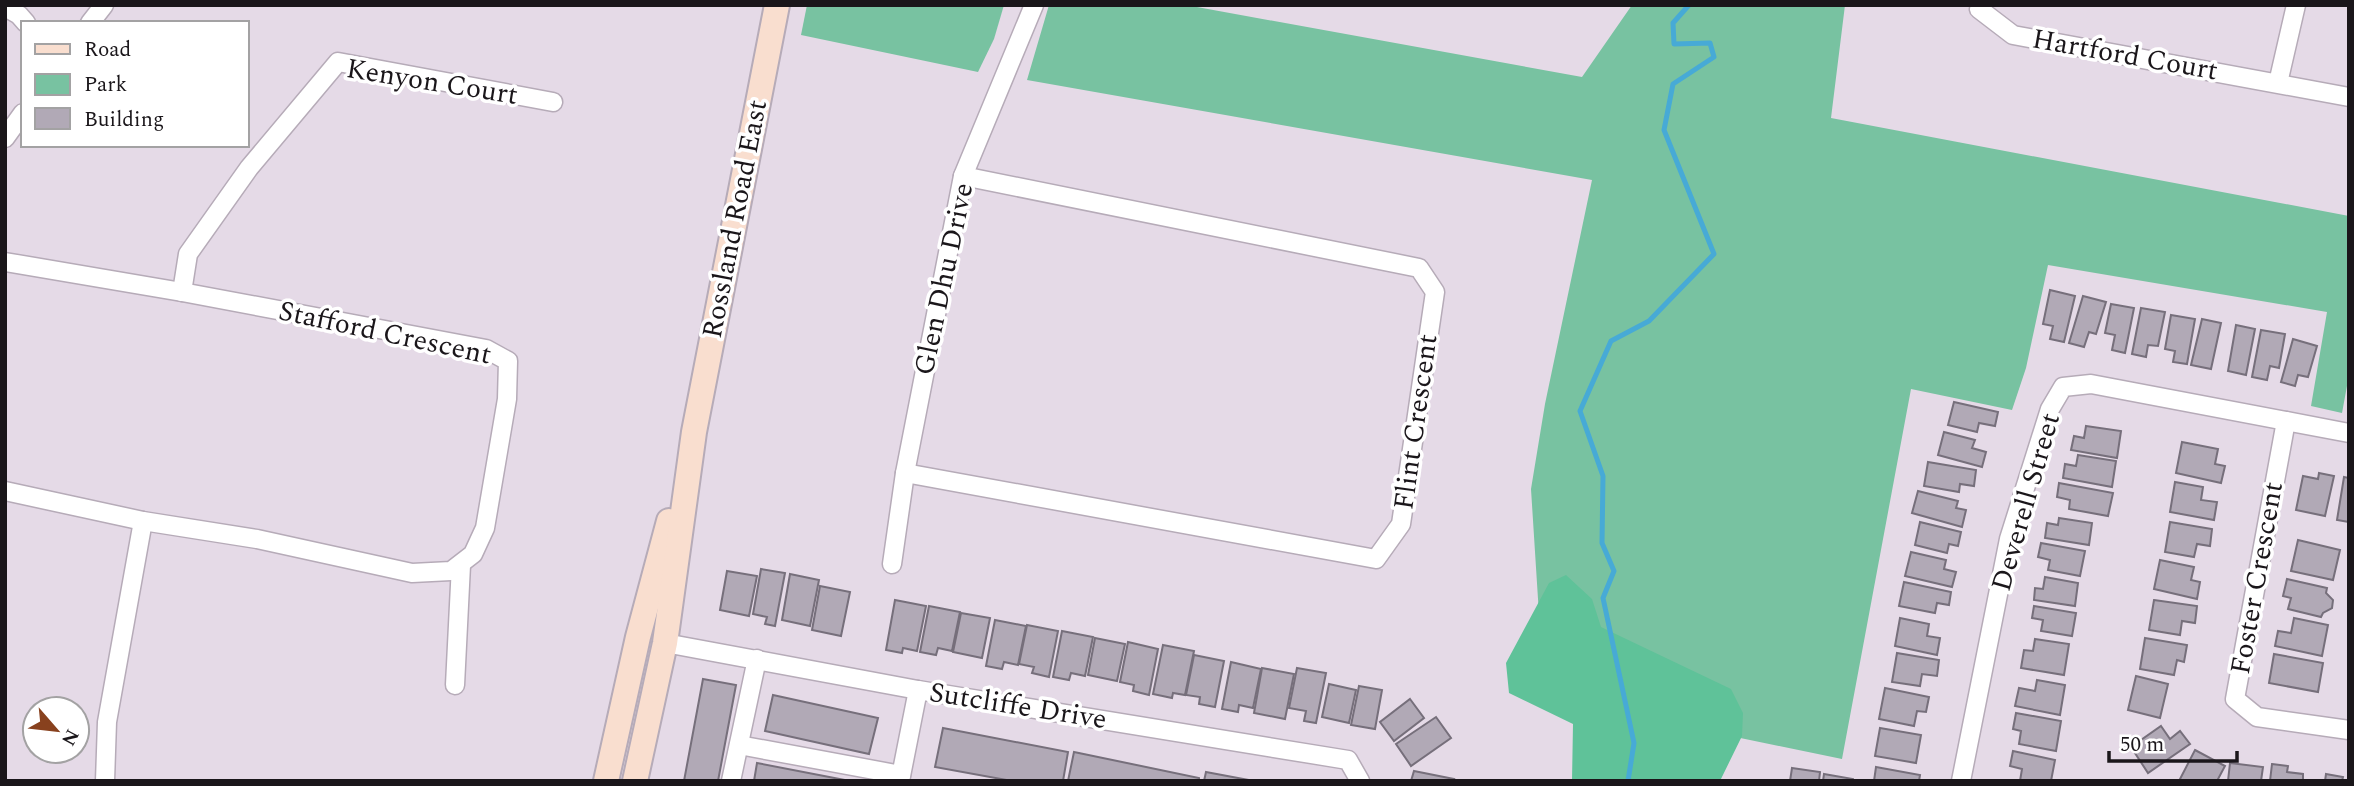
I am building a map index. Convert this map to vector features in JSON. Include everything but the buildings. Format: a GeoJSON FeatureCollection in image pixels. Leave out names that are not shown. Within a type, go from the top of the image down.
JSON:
{"type":"FeatureCollection","features":[{"type":"Feature","properties":{"kind":"main road","name":"Rossland Road East"},"geometry":{"type":"LineString","coordinates":[[635,781],[665,643],[694,432],[777,5]]}},
{"type":"Feature","properties":{"kind":"main road","name":"Rossland Road East"},"geometry":{"type":"LineString","coordinates":[[606,781],[638,637],[694,432]]}},
{"type":"Feature","properties":{"kind":"street"},"geometry":{"type":"LineString","coordinates":[[92,21],[104,5]]}},
{"type":"Feature","properties":{"kind":"street","name":"Glen Dhu Drive"},"geometry":{"type":"LineString","coordinates":[[892,564],[905,473],[964,176],[1034,5]]}},
{"type":"Feature","properties":{"kind":"street"},"geometry":{"type":"LineString","coordinates":[[2278,83],[2296,5]]}},
{"type":"Feature","properties":{"kind":"street"},"geometry":{"type":"LineString","coordinates":[[5,7],[24,21]]}},
{"type":"Feature","properties":{"kind":"street","name":"Hartford Court"},"geometry":{"type":"LineString","coordinates":[[1979,9],[2013,35],[2349,97]]}},
{"type":"Feature","properties":{"kind":"street","name":"Kenyon Court"},"geometry":{"type":"LineString","coordinates":[[182,292],[188,254],[248,168],[338,62],[553,102]]}},
{"type":"Feature","properties":{"kind":"street"},"geometry":{"type":"LineString","coordinates":[[5,138],[21,116]]}},
{"type":"Feature","properties":{"kind":"street","name":"Flint Crescent"},"geometry":{"type":"LineString","coordinates":[[905,473],[1376,559],[1402,524],[1435,292],[1419,268],[964,176]]}},
{"type":"Feature","properties":{"kind":"street","name":"Stafford Crescent"},"geometry":{"type":"LineString","coordinates":[[5,262],[486,349],[508,361],[507,399],[485,528],[473,554],[461,565]]}},
{"type":"Feature","properties":{"kind":"street","name":"Deverell Street"},"geometry":{"type":"LineString","coordinates":[[1961,781],[2009,539],[2050,409],[2063,387],[2091,384],[2349,433]]}},
{"type":"Feature","properties":{"kind":"street","name":"Foster Crescent"},"geometry":{"type":"LineString","coordinates":[[2286,421],[2235,699],[2257,717],[2349,730]]}},
{"type":"Feature","properties":{"kind":"street"},"geometry":{"type":"LineString","coordinates":[[5,491],[143,521],[257,538],[412,573],[451,571],[461,565]]}},
{"type":"Feature","properties":{"kind":"street"},"geometry":{"type":"LineString","coordinates":[[105,781],[107,722],[143,521]]}},
{"type":"Feature","properties":{"kind":"street"},"geometry":{"type":"LineString","coordinates":[[455,685],[461,565]]}},
{"type":"Feature","properties":{"kind":"street","name":"Sutcliffe Drive"},"geometry":{"type":"LineString","coordinates":[[665,643],[918,690],[1348,760],[1360,781]]}},
{"type":"Feature","properties":{"kind":"street"},"geometry":{"type":"LineString","coordinates":[[731,781],[757,659]]}},
{"type":"Feature","properties":{"kind":"street"},"geometry":{"type":"LineString","coordinates":[[739,746],[900,778],[918,690]]}},
{"type":"Feature","properties":{"kind":"green space"},"geometry":{"type":"Polygon","coordinates":[[[807,5],[1004,5],[994,39],[978,72],[801,35],[807,5]]]}},
{"type":"Feature","properties":{"kind":"green space"},"geometry":{"type":"Polygon","coordinates":[[[1049,5],[1186,5],[1582,77],[1632,5],[1845,5],[1831,118],[2349,216],[2349,375],[2342,413],[2311,406],[2327,312],[2048,265],[2026,368],[2012,410],[1911,389],[1842,759],[1596,708],[1544,693],[1531,489],[1545,404],[1592,180],[1027,80],[1049,5]]]}},
{"type":"Feature","properties":{"kind":"green space"},"geometry":{"type":"Polygon","coordinates":[[[1566,575],[1592,599],[1601,627],[1731,689],[1743,713],[1742,736],[1720,781],[1572,781],[1573,724],[1509,693],[1506,663],[1549,583],[1566,575]]]}},
{"type":"Feature","properties":{"kind":"waterway"},"geometry":{"type":"LineString","coordinates":[[1628,781],[1634,743],[1603,598],[1614,571],[1602,543],[1603,476],[1580,411],[1611,341],[1649,321],[1714,254],[1664,130],[1673,84],[1714,57],[1710,43],[1674,44],[1673,23],[1689,5]]}}]}
